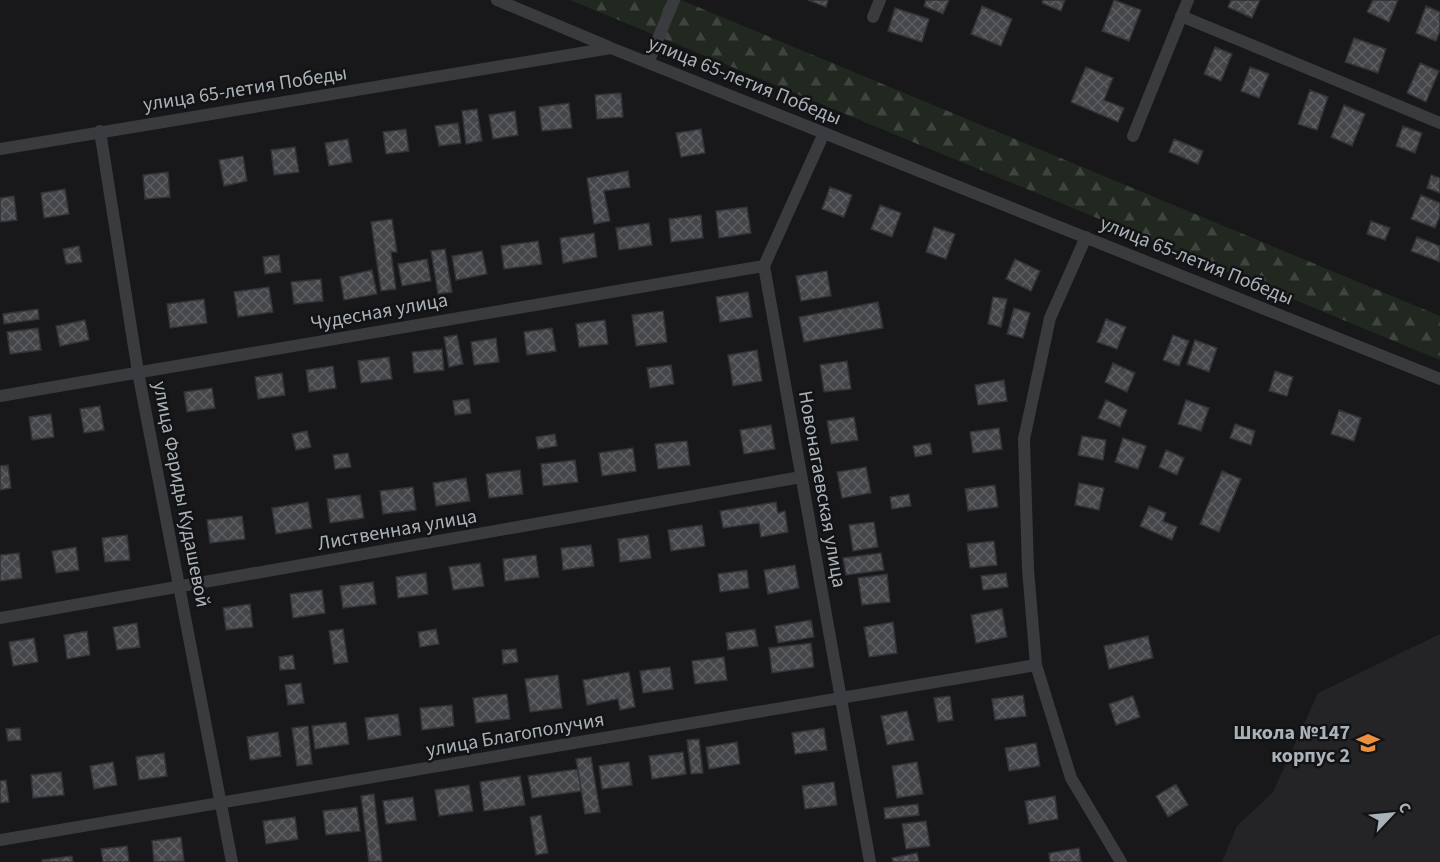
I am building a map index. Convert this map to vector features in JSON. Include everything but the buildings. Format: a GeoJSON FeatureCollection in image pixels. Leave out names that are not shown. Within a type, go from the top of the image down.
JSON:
{"type":"FeatureCollection","features":[{"type":"Feature","properties":{"kind":"street"},"geometry":{"type":"LineString","coordinates":[[497,0],[611,48]]}},
{"type":"Feature","properties":{"kind":"street"},"geometry":{"type":"LineString","coordinates":[[648,63],[674,0]]}},
{"type":"Feature","properties":{"kind":"street"},"geometry":{"type":"LineString","coordinates":[[873,17],[880,0]]}},
{"type":"Feature","properties":{"kind":"street"},"geometry":{"type":"LineString","coordinates":[[1133,136],[1188,0]]}},
{"type":"Feature","properties":{"kind":"street"},"geometry":{"type":"LineString","coordinates":[[1181,16],[1440,123]]}},
{"type":"Feature","properties":{"kind":"street","name":"улица 65-летия Победы"},"geometry":{"type":"LineString","coordinates":[[0,148],[611,48],[1440,379]]}},
{"type":"Feature","properties":{"kind":"street","name":"улица Фариды Кудашевой"},"geometry":{"type":"LineString","coordinates":[[100,131],[138,372],[232,862]]}},
{"type":"Feature","properties":{"kind":"street"},"geometry":{"type":"LineString","coordinates":[[764,266],[824,133]]}},
{"type":"Feature","properties":{"kind":"street"},"geometry":{"type":"LineString","coordinates":[[1086,237],[1050,318],[1024,439],[1028,569],[1036,665],[1071,778],[1121,862]]}},
{"type":"Feature","properties":{"kind":"street","name":"Чудесная улица"},"geometry":{"type":"LineString","coordinates":[[0,396],[764,266]]}},
{"type":"Feature","properties":{"kind":"street","name":"Новонагаевская улица"},"geometry":{"type":"LineString","coordinates":[[764,266],[870,862]]}},
{"type":"Feature","properties":{"kind":"street","name":"Лиственная улица"},"geometry":{"type":"LineString","coordinates":[[0,618],[801,477]]}},
{"type":"Feature","properties":{"kind":"street","name":"улица Благополучия"},"geometry":{"type":"LineString","coordinates":[[0,840],[1036,665]]}},
{"type":"Feature","properties":{"kind":"shaded area","name":"Школа №147 корпус 2"},"geometry":{"type":"Polygon","coordinates":[[[1440,634],[1440,862],[1222,862],[1237,826],[1273,792],[1318,693],[1440,634]]]}},
{"type":"Feature","properties":{"kind":"green space"},"geometry":{"type":"Polygon","coordinates":[[[570,0],[681,0],[1440,316],[1440,360],[570,0]]]}},
{"type":"Feature","properties":{"kind":"place","name":"Школа №147 корпус 2"},"geometry":{"type":"Point","coordinates":[1368,743]}}]}
